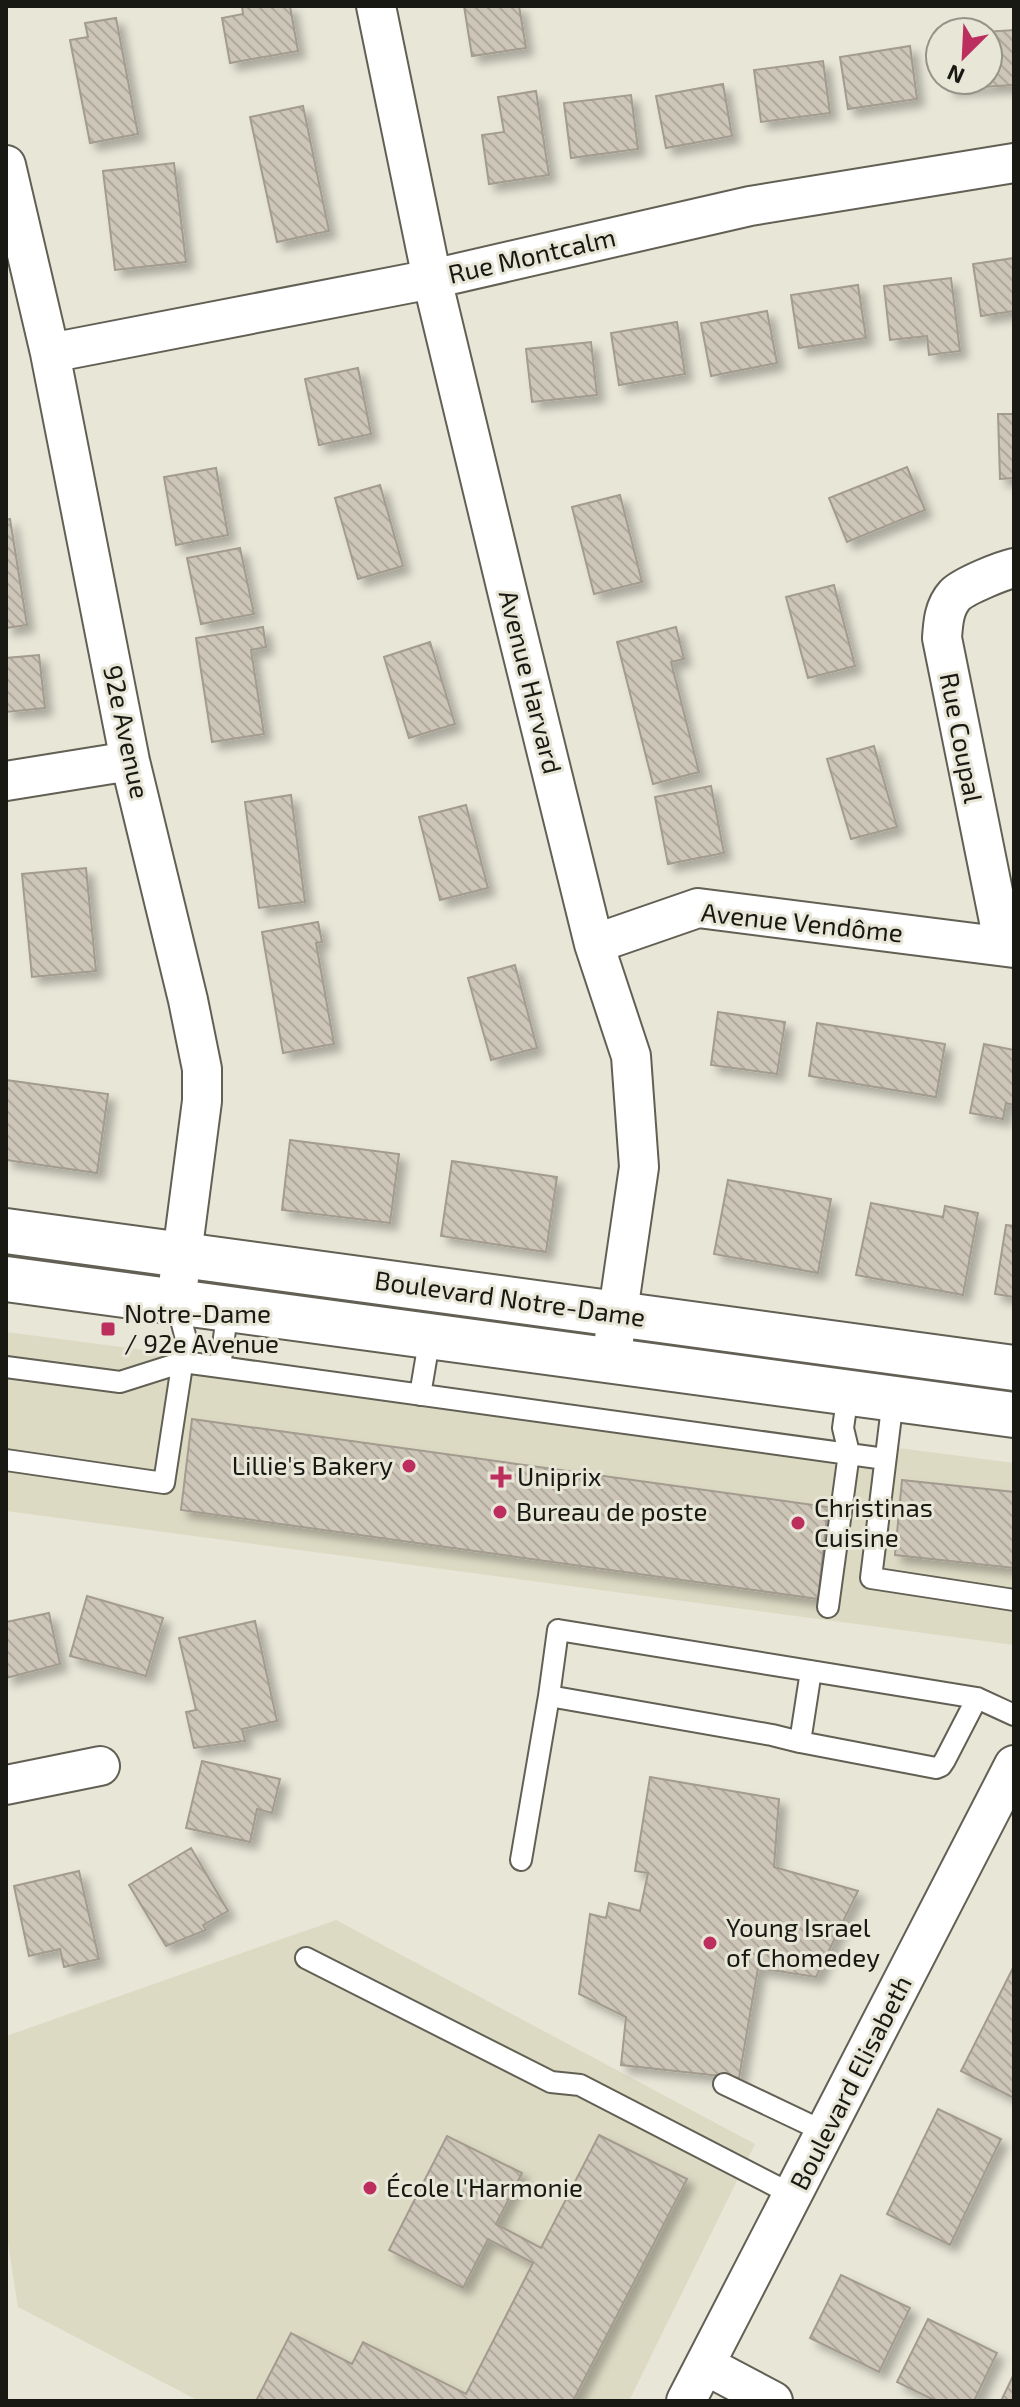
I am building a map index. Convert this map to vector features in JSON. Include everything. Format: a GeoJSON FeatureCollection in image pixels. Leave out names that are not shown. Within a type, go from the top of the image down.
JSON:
{"type":"FeatureCollection","features":[{"type":"Feature","properties":{"kind":"street","name":"Avenue Harvard"},"geometry":{"type":"LineString","coordinates":[[376,6],[432,279],[594,944],[631,1056],[639,1167],[611,1360]]}},
{"type":"Feature","properties":{"kind":"street","name":"Rue Montcalm"},"geometry":{"type":"LineString","coordinates":[[50,353],[432,279],[750,206],[1014,163]]}},
{"type":"Feature","properties":{"kind":"street","name":"92e Avenue"},"geometry":{"type":"LineString","coordinates":[[6,165],[50,353],[130,761],[202,1069],[202,1101],[176,1301]]}},
{"type":"Feature","properties":{"kind":"street","name":"Rue Coupal"},"geometry":{"type":"LineString","coordinates":[[1009,947],[942,638],[944,615],[956,594],[1000,571],[1014,568]]}},
{"type":"Feature","properties":{"kind":"street"},"geometry":{"type":"LineString","coordinates":[[6,781],[130,761]]}},
{"type":"Feature","properties":{"kind":"street","name":"Avenue Vendôme"},"geometry":{"type":"LineString","coordinates":[[594,944],[698,908],[1009,947]]}},
{"type":"Feature","properties":{"kind":"street","name":"Boulevard Notre-Dame"},"geometry":{"type":"LineString","coordinates":[[6,1231],[1014,1368]]}},
{"type":"Feature","properties":{"kind":"street","name":"Boulevard Notre-Dame"},"geometry":{"type":"LineString","coordinates":[[6,1279],[1014,1415]]}},
{"type":"Feature","properties":{"kind":"street","name":"Boulevard Elisabeth"},"geometry":{"type":"LineString","coordinates":[[686,2401],[1014,1765]]}},
{"type":"Feature","properties":{"kind":"street"},"geometry":{"type":"LineString","coordinates":[[6,1785],[100,1766]]}},
{"type":"Feature","properties":{"kind":"street"},"geometry":{"type":"LineString","coordinates":[[705,2365],[773,2401]]}},
{"type":"Feature","properties":{"kind":"lane"},"geometry":{"type":"LineString","coordinates":[[6,1460],[164,1483],[186,1339],[176,1301]]}},
{"type":"Feature","properties":{"kind":"lane"},"geometry":{"type":"LineString","coordinates":[[220,1367],[228,1308]]}},
{"type":"Feature","properties":{"kind":"lane"},"geometry":{"type":"LineString","coordinates":[[420,1395],[430,1336]]}},
{"type":"Feature","properties":{"kind":"lane"},"geometry":{"type":"LineString","coordinates":[[6,1367],[120,1382],[183,1362],[885,1459]]}},
{"type":"Feature","properties":{"kind":"lane"},"geometry":{"type":"LineString","coordinates":[[828,1607],[849,1453],[843,1428],[848,1393]]}},
{"type":"Feature","properties":{"kind":"lane"},"geometry":{"type":"LineString","coordinates":[[893,1399],[871,1578],[1014,1600]]}},
{"type":"Feature","properties":{"kind":"lane"},"geometry":{"type":"LineString","coordinates":[[521,1860],[558,1630],[977,1698],[1014,1715]]}},
{"type":"Feature","properties":{"kind":"lane"},"geometry":{"type":"LineString","coordinates":[[800,1742],[811,1671]]}},
{"type":"Feature","properties":{"kind":"lane"},"geometry":{"type":"LineString","coordinates":[[549,1696],[697,1721],[936,1768],[945,1760],[977,1698]]}},
{"type":"Feature","properties":{"kind":"lane"},"geometry":{"type":"LineString","coordinates":[[306,1958],[551,2082],[580,2085],[793,2195]]}},
{"type":"Feature","properties":{"kind":"lane"},"geometry":{"type":"LineString","coordinates":[[724,2084],[825,2132]]}},
{"type":"Feature","properties":{"kind":"shaded area"},"geometry":{"type":"Polygon","coordinates":[[[6,1332],[1014,1463],[1014,1645],[6,1511],[6,1332]]]}},
{"type":"Feature","properties":{"kind":"shaded area","name":"École l'Harmonie"},"geometry":{"type":"Polygon","coordinates":[[[336,1920],[755,2144],[629,2401],[199,2401],[18,2307],[6,2231],[6,2036],[336,1920]]]}},
{"type":"Feature","properties":{"kind":"building"},"geometry":{"type":"Polygon","coordinates":[[[242,6],[290,6],[298,51],[230,63],[222,18],[243,14],[242,6]]]}},
{"type":"Feature","properties":{"kind":"building"},"geometry":{"type":"Polygon","coordinates":[[[464,6],[519,6],[526,48],[472,56],[464,6]]]}},
{"type":"Feature","properties":{"kind":"building"},"geometry":{"type":"Polygon","coordinates":[[[116,18],[138,134],[90,143],[70,40],[88,37],[85,23],[116,18]]]}},
{"type":"Feature","properties":{"kind":"building"},"geometry":{"type":"Polygon","coordinates":[[[1014,30],[1014,85],[1004,86],[1004,31],[1014,30]]]}},
{"type":"Feature","properties":{"kind":"building"},"geometry":{"type":"Polygon","coordinates":[[[910,46],[917,99],[848,109],[840,57],[910,46]]]}},
{"type":"Feature","properties":{"kind":"building"},"geometry":{"type":"Polygon","coordinates":[[[823,61],[830,113],[761,122],[754,70],[823,61]]]}},
{"type":"Feature","properties":{"kind":"building"},"geometry":{"type":"Polygon","coordinates":[[[723,84],[732,136],[666,148],[656,96],[723,84]]]}},
{"type":"Feature","properties":{"kind":"building"},"geometry":{"type":"Polygon","coordinates":[[[536,91],[549,175],[489,184],[482,135],[504,132],[498,97],[536,91]]]}},
{"type":"Feature","properties":{"kind":"building"},"geometry":{"type":"Polygon","coordinates":[[[631,95],[638,149],[571,158],[564,103],[631,95]]]}},
{"type":"Feature","properties":{"kind":"building"},"geometry":{"type":"Polygon","coordinates":[[[303,106],[329,231],[277,242],[250,117],[303,106]]]}},
{"type":"Feature","properties":{"kind":"building"},"geometry":{"type":"Polygon","coordinates":[[[174,163],[186,262],[115,270],[103,171],[174,163]]]}},
{"type":"Feature","properties":{"kind":"building"},"geometry":{"type":"Polygon","coordinates":[[[1014,258],[1014,311],[981,316],[973,264],[1014,258]]]}},
{"type":"Feature","properties":{"kind":"building"},"geometry":{"type":"Polygon","coordinates":[[[951,278],[960,351],[929,355],[927,336],[890,340],[884,286],[951,278]]]}},
{"type":"Feature","properties":{"kind":"building"},"geometry":{"type":"Polygon","coordinates":[[[858,285],[866,338],[799,348],[791,295],[858,285]]]}},
{"type":"Feature","properties":{"kind":"building"},"geometry":{"type":"Polygon","coordinates":[[[767,311],[777,363],[711,376],[701,323],[767,311]]]}},
{"type":"Feature","properties":{"kind":"building"},"geometry":{"type":"Polygon","coordinates":[[[677,322],[685,374],[619,385],[611,333],[677,322]]]}},
{"type":"Feature","properties":{"kind":"building"},"geometry":{"type":"Polygon","coordinates":[[[591,342],[597,395],[532,402],[526,349],[591,342]]]}},
{"type":"Feature","properties":{"kind":"building"},"geometry":{"type":"Polygon","coordinates":[[[358,368],[371,434],[319,445],[305,379],[358,368]]]}},
{"type":"Feature","properties":{"kind":"building"},"geometry":{"type":"Polygon","coordinates":[[[998,414],[1014,414],[1014,478],[1000,479],[998,414]]]}},
{"type":"Feature","properties":{"kind":"building"},"geometry":{"type":"Polygon","coordinates":[[[907,467],[925,510],[847,542],[829,498],[907,467]]]}},
{"type":"Feature","properties":{"kind":"building"},"geometry":{"type":"Polygon","coordinates":[[[216,468],[228,535],[176,545],[164,477],[216,468]]]}},
{"type":"Feature","properties":{"kind":"building"},"geometry":{"type":"Polygon","coordinates":[[[380,485],[403,566],[358,579],[335,498],[380,485]]]}},
{"type":"Feature","properties":{"kind":"building"},"geometry":{"type":"Polygon","coordinates":[[[620,495],[642,582],[594,594],[572,507],[620,495]]]}},
{"type":"Feature","properties":{"kind":"building"},"geometry":{"type":"Polygon","coordinates":[[[10,519],[27,625],[6,628],[6,520],[10,519]]]}},
{"type":"Feature","properties":{"kind":"building"},"geometry":{"type":"Polygon","coordinates":[[[240,548],[254,614],[201,624],[187,558],[240,548]]]}},
{"type":"Feature","properties":{"kind":"building"},"geometry":{"type":"Polygon","coordinates":[[[834,585],[855,666],[808,678],[786,597],[834,585]]]}},
{"type":"Feature","properties":{"kind":"building"},"geometry":{"type":"Polygon","coordinates":[[[263,627],[266,647],[251,650],[264,734],[212,742],[196,638],[263,627]]]}},
{"type":"Feature","properties":{"kind":"building"},"geometry":{"type":"Polygon","coordinates":[[[676,627],[684,659],[671,662],[699,772],[653,784],[617,642],[676,627]]]}},
{"type":"Feature","properties":{"kind":"building"},"geometry":{"type":"Polygon","coordinates":[[[430,642],[455,724],[409,738],[384,657],[430,642]]]}},
{"type":"Feature","properties":{"kind":"building"},"geometry":{"type":"Polygon","coordinates":[[[39,655],[45,708],[6,712],[6,658],[39,655]]]}},
{"type":"Feature","properties":{"kind":"building"},"geometry":{"type":"Polygon","coordinates":[[[874,746],[897,827],[851,839],[827,759],[874,746]]]}},
{"type":"Feature","properties":{"kind":"building"},"geometry":{"type":"Polygon","coordinates":[[[711,786],[724,853],[668,864],[655,797],[711,786]]]}},
{"type":"Feature","properties":{"kind":"building"},"geometry":{"type":"Polygon","coordinates":[[[291,795],[305,902],[259,908],[245,802],[291,795]]]}},
{"type":"Feature","properties":{"kind":"building"},"geometry":{"type":"Polygon","coordinates":[[[466,805],[488,888],[440,900],[419,817],[466,805]]]}},
{"type":"Feature","properties":{"kind":"building"},"geometry":{"type":"Polygon","coordinates":[[[86,868],[96,971],[32,977],[22,874],[86,868]]]}},
{"type":"Feature","properties":{"kind":"building"},"geometry":{"type":"Polygon","coordinates":[[[318,922],[322,942],[316,943],[334,1044],[283,1053],[262,932],[318,922]]]}},
{"type":"Feature","properties":{"kind":"building"},"geometry":{"type":"Polygon","coordinates":[[[515,965],[537,1048],[491,1060],[468,978],[515,965]]]}},
{"type":"Feature","properties":{"kind":"building"},"geometry":{"type":"Polygon","coordinates":[[[718,1012],[785,1022],[777,1074],[711,1065],[718,1012]]]}},
{"type":"Feature","properties":{"kind":"building"},"geometry":{"type":"Polygon","coordinates":[[[817,1023],[945,1044],[936,1097],[809,1076],[817,1023]]]}},
{"type":"Feature","properties":{"kind":"building"},"geometry":{"type":"Polygon","coordinates":[[[984,1044],[1014,1050],[1014,1105],[1006,1103],[1003,1119],[970,1113],[984,1044]]]}},
{"type":"Feature","properties":{"kind":"building"},"geometry":{"type":"Polygon","coordinates":[[[6,1080],[108,1094],[97,1173],[6,1160],[6,1080]]]}},
{"type":"Feature","properties":{"kind":"building"},"geometry":{"type":"Polygon","coordinates":[[[290,1140],[399,1154],[390,1223],[282,1210],[290,1140]]]}},
{"type":"Feature","properties":{"kind":"building"},"geometry":{"type":"Polygon","coordinates":[[[452,1161],[557,1177],[546,1252],[441,1236],[452,1161]]]}},
{"type":"Feature","properties":{"kind":"building"},"geometry":{"type":"Polygon","coordinates":[[[728,1180],[831,1199],[818,1273],[714,1254],[728,1180]]]}},
{"type":"Feature","properties":{"kind":"building"},"geometry":{"type":"Polygon","coordinates":[[[871,1203],[943,1217],[945,1206],[978,1213],[963,1295],[856,1275],[871,1203]]]}},
{"type":"Feature","properties":{"kind":"building"},"geometry":{"type":"Polygon","coordinates":[[[1006,1225],[1014,1226],[1014,1297],[995,1294],[1006,1225]]]}},
{"type":"Feature","properties":{"kind":"building"},"geometry":{"type":"Polygon","coordinates":[[[192,1419],[828,1507],[818,1599],[181,1510],[192,1419]]]}},
{"type":"Feature","properties":{"kind":"building"},"geometry":{"type":"Polygon","coordinates":[[[902,1480],[1014,1492],[1014,1568],[895,1555],[902,1480]]]}},
{"type":"Feature","properties":{"kind":"building"},"geometry":{"type":"Polygon","coordinates":[[[87,1596],[163,1618],[146,1676],[70,1656],[87,1596]]]}},
{"type":"Feature","properties":{"kind":"building"},"geometry":{"type":"Polygon","coordinates":[[[49,1613],[60,1664],[6,1678],[6,1622],[49,1613]]]}},
{"type":"Feature","properties":{"kind":"building"},"geometry":{"type":"Polygon","coordinates":[[[255,1621],[277,1721],[242,1729],[245,1741],[194,1748],[186,1712],[196,1710],[179,1638],[255,1621]]]}},
{"type":"Feature","properties":{"kind":"building"},"geometry":{"type":"Polygon","coordinates":[[[202,1761],[280,1779],[272,1813],[257,1809],[250,1842],[186,1828],[202,1761]]]}},
{"type":"Feature","properties":{"kind":"building","name":"Young Israel of Chomedey"},"geometry":{"type":"Polygon","coordinates":[[[650,1777],[779,1799],[774,1867],[858,1891],[816,1977],[758,1968],[739,2078],[621,2065],[626,2017],[579,1994],[590,1914],[606,1918],[609,1903],[640,1911],[648,1873],[635,1871],[650,1777]]]}},
{"type":"Feature","properties":{"kind":"building"},"geometry":{"type":"Polygon","coordinates":[[[191,1848],[228,1911],[203,1925],[206,1930],[166,1946],[129,1885],[191,1848]]]}},
{"type":"Feature","properties":{"kind":"building"},"geometry":{"type":"Polygon","coordinates":[[[79,1871],[99,1959],[64,1967],[60,1949],[29,1956],[14,1886],[79,1871]]]}},
{"type":"Feature","properties":{"kind":"building"},"geometry":{"type":"Polygon","coordinates":[[[1014,1966],[1014,2098],[961,2071],[1014,1966]]]}},
{"type":"Feature","properties":{"kind":"building"},"geometry":{"type":"Polygon","coordinates":[[[938,2109],[1001,2139],[950,2245],[887,2214],[938,2109]]]}},
{"type":"Feature","properties":{"kind":"building"},"geometry":{"type":"Polygon","coordinates":[[[599,2135],[687,2179],[573,2401],[256,2401],[291,2333],[352,2364],[363,2342],[466,2394],[533,2263],[488,2239],[463,2288],[389,2250],[447,2136],[522,2173],[496,2224],[541,2248],[599,2135]]]}},
{"type":"Feature","properties":{"kind":"building"},"geometry":{"type":"Polygon","coordinates":[[[841,2275],[910,2308],[879,2372],[810,2338],[841,2275]]]}},
{"type":"Feature","properties":{"kind":"building"},"geometry":{"type":"Polygon","coordinates":[[[928,2319],[997,2353],[974,2401],[936,2401],[897,2382],[928,2319]]]}},
{"type":"Feature","properties":{"kind":"building"},"geometry":{"type":"Polygon","coordinates":[[[1014,2374],[1014,2401],[1001,2401],[1014,2374]]]}},
{"type":"Feature","properties":{"kind":"place","name":"Notre-Dame / 92e Avenue"},"geometry":{"type":"Point","coordinates":[108,1329]}},
{"type":"Feature","properties":{"kind":"place","name":"Lillie's Bakery"},"geometry":{"type":"Point","coordinates":[409,1466]}},
{"type":"Feature","properties":{"kind":"place","name":"Uniprix"},"geometry":{"type":"Point","coordinates":[501,1477]}},
{"type":"Feature","properties":{"kind":"place","name":"Bureau de poste"},"geometry":{"type":"Point","coordinates":[500,1512]}},
{"type":"Feature","properties":{"kind":"place","name":"Christinas Cuisine"},"geometry":{"type":"Point","coordinates":[798,1523]}},
{"type":"Feature","properties":{"kind":"place","name":"Young Israel of Chomedey"},"geometry":{"type":"Point","coordinates":[710,1943]}},
{"type":"Feature","properties":{"kind":"place","name":"École l'Harmonie"},"geometry":{"type":"Point","coordinates":[370,2188]}}]}
